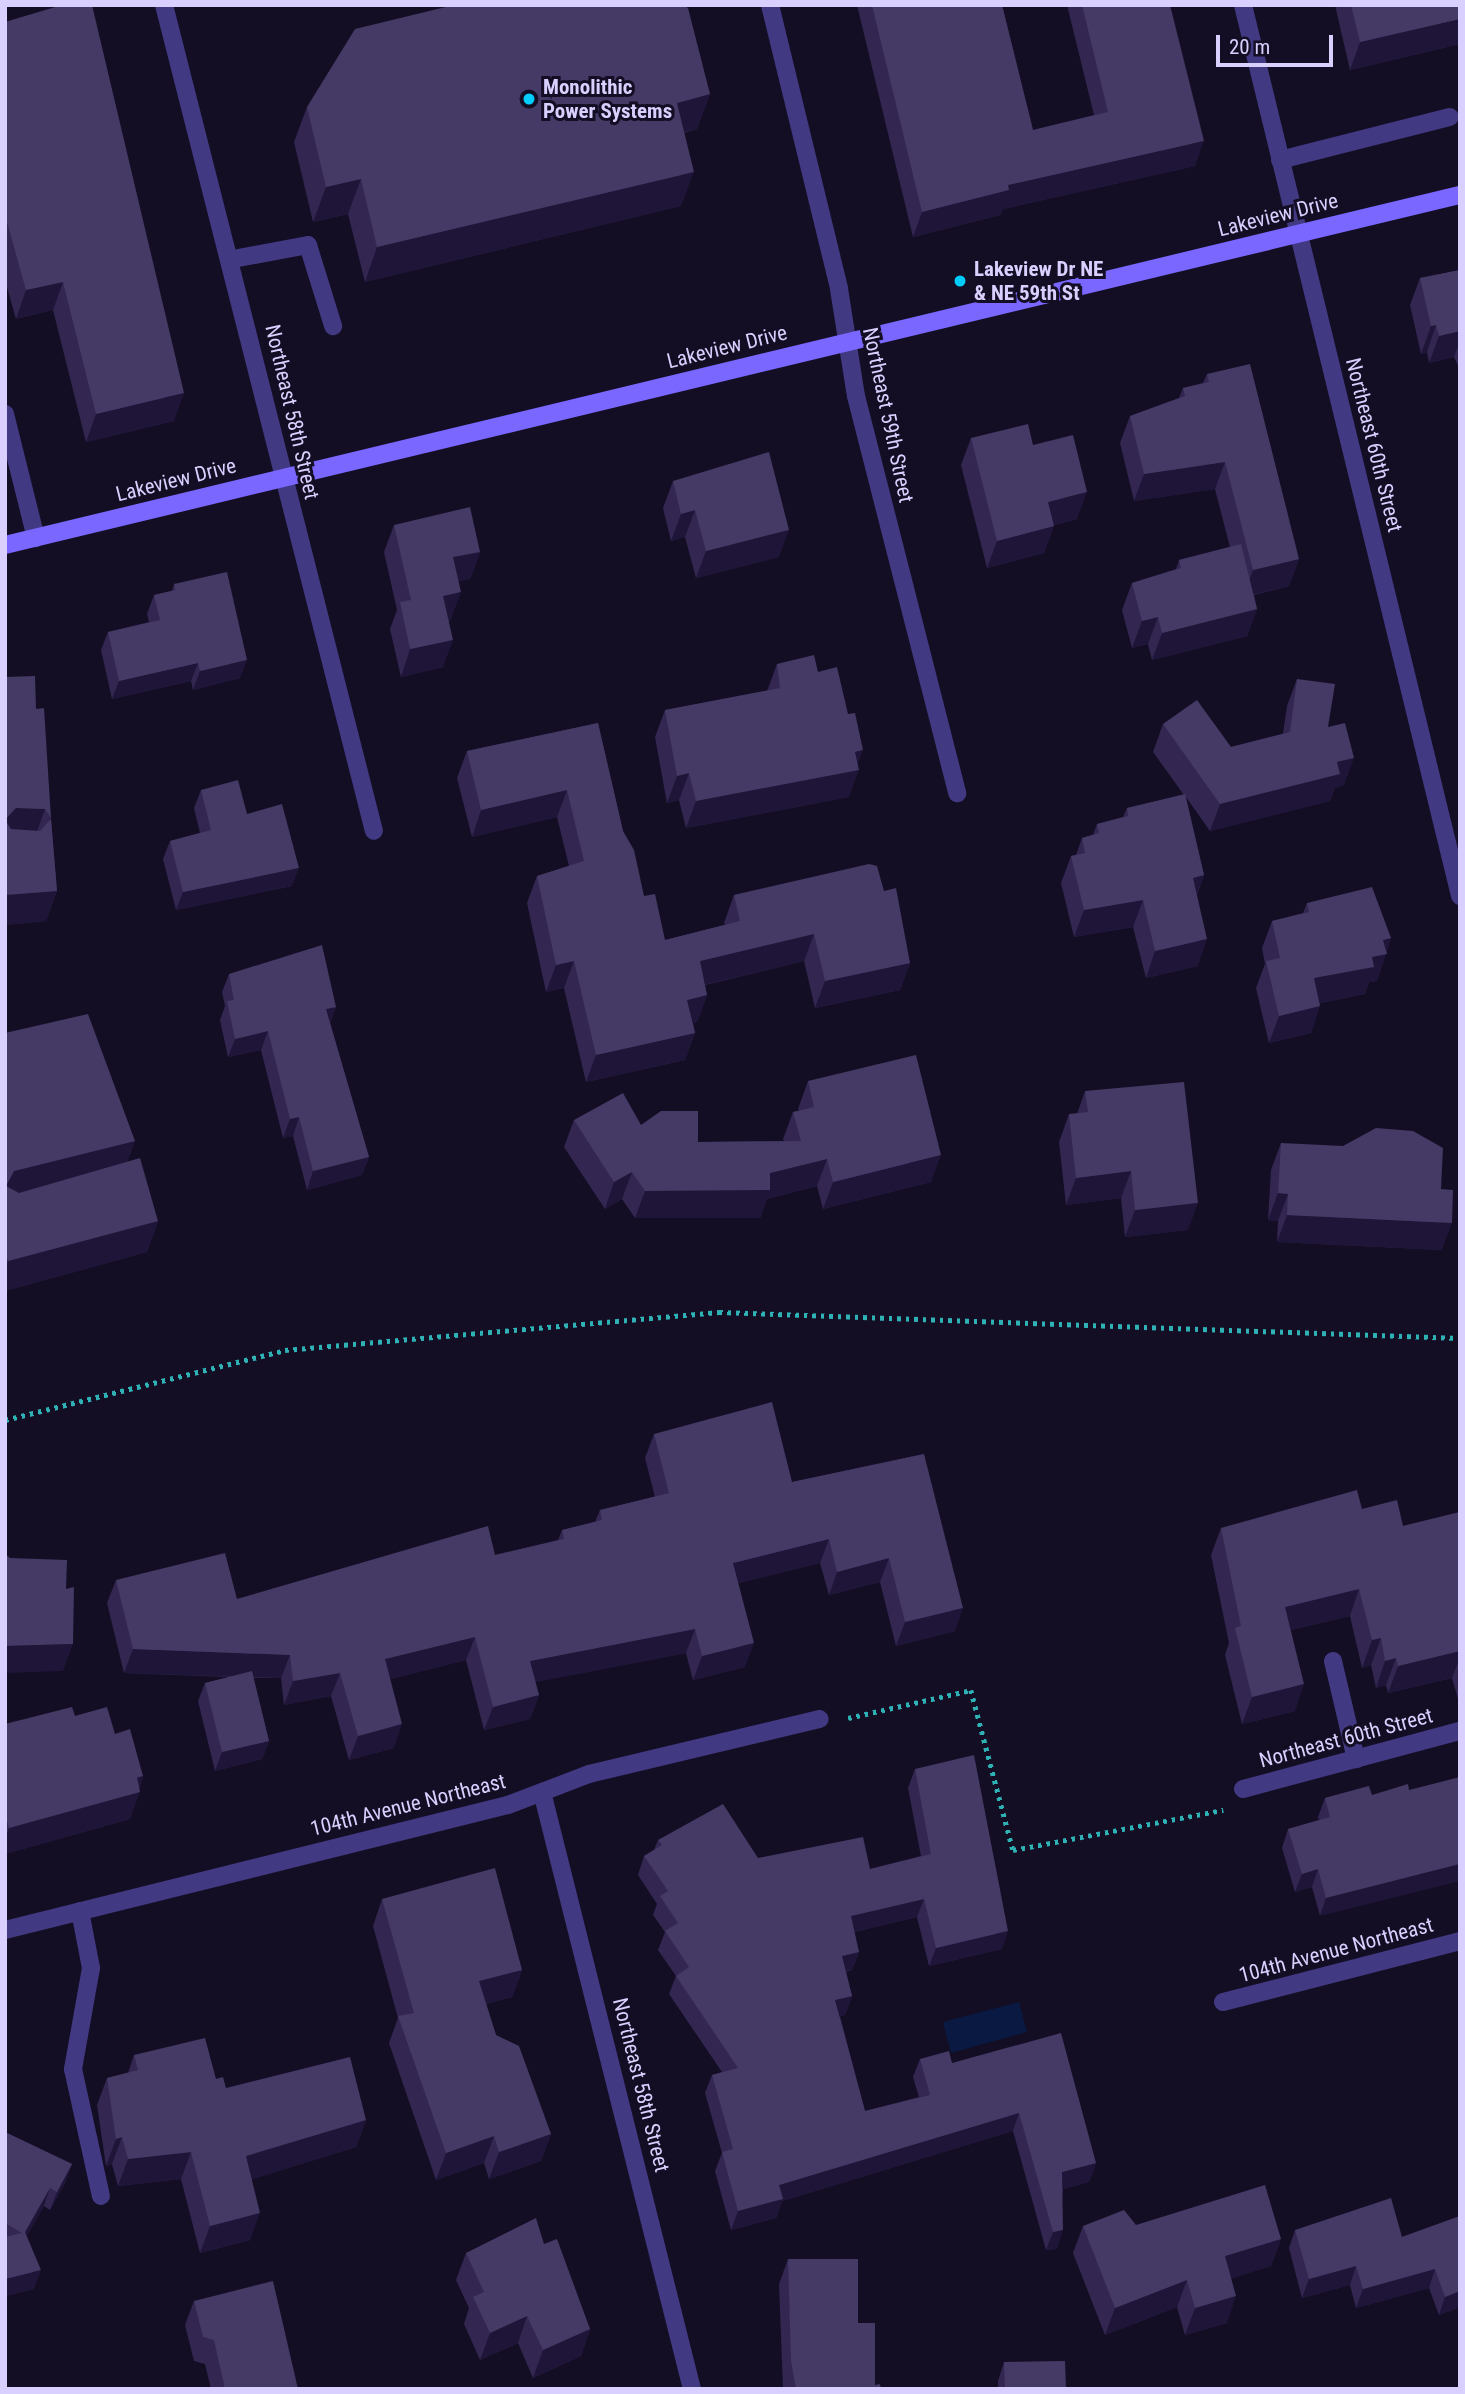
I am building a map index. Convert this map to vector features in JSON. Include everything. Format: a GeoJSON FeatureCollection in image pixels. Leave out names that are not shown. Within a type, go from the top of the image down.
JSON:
{"type":"FeatureCollection","features":[{"type":"Feature","properties":{"kind":"street","name":"Northeast 58th Street"},"geometry":{"type":"LineString","coordinates":[[163,5],[233,259],[374,831]]}},
{"type":"Feature","properties":{"kind":"street","name":"Northeast 59th Street"},"geometry":{"type":"LineString","coordinates":[[770,5],[847,341],[957,793]]}},
{"type":"Feature","properties":{"kind":"street","name":"Northeast 60th Street"},"geometry":{"type":"LineString","coordinates":[[1243,5],[1460,897]]}},
{"type":"Feature","properties":{"kind":"street"},"geometry":{"type":"LineString","coordinates":[[1280,160],[1450,117]]}},
{"type":"Feature","properties":{"kind":"street","name":"Lakeview Drive"},"geometry":{"type":"LineString","coordinates":[[5,545],[1460,195]]}},
{"type":"Feature","properties":{"kind":"street"},"geometry":{"type":"LineString","coordinates":[[233,259],[308,245],[333,326]]}},
{"type":"Feature","properties":{"kind":"street"},"geometry":{"type":"LineString","coordinates":[[5,414],[36,538]]}},
{"type":"Feature","properties":{"kind":"street"},"geometry":{"type":"LineString","coordinates":[[1333,1661],[1356,1759]]}},
{"type":"Feature","properties":{"kind":"street","name":"104th Avenue Northeast"},"geometry":{"type":"LineString","coordinates":[[5,1930],[542,1793],[589,1774],[820,1719]]}},
{"type":"Feature","properties":{"kind":"street","name":"Northeast 60th Street"},"geometry":{"type":"LineString","coordinates":[[1243,1789],[1460,1731]]}},
{"type":"Feature","properties":{"kind":"street","name":"Northeast 58th Street"},"geometry":{"type":"LineString","coordinates":[[542,1793],[692,2389]]}},
{"type":"Feature","properties":{"kind":"street"},"geometry":{"type":"LineString","coordinates":[[80,1911],[90,1968],[73,2069],[101,2196]]}},
{"type":"Feature","properties":{"kind":"street","name":"104th Avenue Northeast"},"geometry":{"type":"LineString","coordinates":[[1223,2003],[1460,1941]]}},
{"type":"Feature","properties":{"kind":"path"},"geometry":{"type":"LineString","coordinates":[[5,1420],[285,1350],[719,1312],[1151,1322],[1460,1338]]}},
{"type":"Feature","properties":{"kind":"path"},"geometry":{"type":"LineString","coordinates":[[842,1720],[971,1690],[1013,1850],[1231,1808]]}},
{"type":"Feature","properties":{"kind":"water"},"geometry":{"type":"Polygon","coordinates":[[[1019,2002],[1027,2032],[951,2053],[943,2022],[1019,2002]]]}},
{"type":"Feature","properties":{"kind":"building"},"geometry":{"type":"Polygon","coordinates":[[[62,5],[92,5],[184,393],[96,414],[63,282],[26,290],[5,215],[5,22],[62,5]]]}},
{"type":"Feature","properties":{"kind":"building"},"geometry":{"type":"Polygon","coordinates":[[[454,5],[683,5],[688,8],[710,94],[677,103],[694,172],[377,247],[361,179],[326,187],[307,107],[355,29],[454,5]]]}},
{"type":"Feature","properties":{"kind":"building"},"geometry":{"type":"Polygon","coordinates":[[[872,5],[1002,5],[1033,130],[1108,112],[1082,5],[1170,5],[1204,141],[1008,185],[1009,190],[922,212],[872,5]]]}},
{"type":"Feature","properties":{"kind":"building"},"geometry":{"type":"Polygon","coordinates":[[[1351,5],[1460,5],[1460,19],[1360,42],[1351,5]]]}},
{"type":"Feature","properties":{"kind":"building"},"geometry":{"type":"Polygon","coordinates":[[[1460,270],[1460,331],[1439,336],[1436,325],[1431,326],[1420,278],[1460,270]]]}},
{"type":"Feature","properties":{"kind":"building"},"geometry":{"type":"Polygon","coordinates":[[[1250,364],[1299,559],[1253,570],[1225,462],[1144,474],[1130,416],[1185,396],[1183,388],[1209,382],[1207,374],[1250,364]]]}},
{"type":"Feature","properties":{"kind":"building"},"geometry":{"type":"Polygon","coordinates":[[[1028,424],[1033,445],[1073,435],[1087,492],[1048,502],[1054,526],[997,541],[971,438],[1028,424]]]}},
{"type":"Feature","properties":{"kind":"building"},"geometry":{"type":"Polygon","coordinates":[[[769,452],[789,530],[706,551],[695,510],[681,514],[673,481],[769,452]]]}},
{"type":"Feature","properties":{"kind":"building"},"geometry":{"type":"Polygon","coordinates":[[[470,507],[480,552],[453,557],[461,592],[443,596],[453,640],[410,649],[400,602],[411,600],[394,525],[470,507]]]}},
{"type":"Feature","properties":{"kind":"building"},"geometry":{"type":"Polygon","coordinates":[[[1241,544],[1257,609],[1162,633],[1158,617],[1142,621],[1132,583],[1181,568],[1179,560],[1241,544]]]}},
{"type":"Feature","properties":{"kind":"building"},"geometry":{"type":"Polygon","coordinates":[[[227,572],[247,660],[200,671],[198,663],[119,681],[108,632],[160,620],[154,595],[175,590],[174,584],[227,572]]]}},
{"type":"Feature","properties":{"kind":"building"},"geometry":{"type":"Polygon","coordinates":[[[814,655],[818,672],[837,667],[848,714],[855,713],[863,750],[855,752],[859,770],[696,801],[689,773],[677,776],[665,710],[780,688],[777,664],[814,655]]]}},
{"type":"Feature","properties":{"kind":"building"},"geometry":{"type":"Polygon","coordinates":[[[35,676],[36,709],[44,708],[51,818],[45,809],[16,808],[5,820],[5,677],[35,676]]]}},
{"type":"Feature","properties":{"kind":"building"},"geometry":{"type":"Polygon","coordinates":[[[1297,679],[1335,684],[1328,727],[1345,723],[1354,758],[1337,762],[1340,774],[1220,804],[1163,724],[1197,700],[1231,747],[1290,732],[1297,679]]]}},
{"type":"Feature","properties":{"kind":"building"},"geometry":{"type":"Polygon","coordinates":[[[598,723],[623,831],[634,850],[644,896],[655,894],[665,940],[740,921],[734,895],[869,864],[877,866],[884,891],[896,888],[910,963],[825,981],[814,934],[700,961],[707,995],[687,1000],[695,1033],[596,1055],[574,961],[556,965],[537,876],[584,861],[567,790],[481,810],[467,751],[598,723]]]}},
{"type":"Feature","properties":{"kind":"building"},"geometry":{"type":"Polygon","coordinates":[[[238,780],[247,814],[282,804],[299,868],[183,892],[170,841],[211,830],[201,790],[238,780]]]}},
{"type":"Feature","properties":{"kind":"building"},"geometry":{"type":"Polygon","coordinates":[[[1185,794],[1204,875],[1193,878],[1207,939],[1155,951],[1143,900],[1084,910],[1071,856],[1085,853],[1082,838],[1099,833],[1097,824],[1128,816],[1127,808],[1185,794]]]}},
{"type":"Feature","properties":{"kind":"building"},"geometry":{"type":"Polygon","coordinates":[[[51,819],[57,891],[5,895],[5,820],[11,829],[40,831],[51,819]]]}},
{"type":"Feature","properties":{"kind":"building"},"geometry":{"type":"Polygon","coordinates":[[[1372,887],[1391,938],[1383,940],[1387,954],[1372,957],[1374,967],[1314,978],[1320,1006],[1279,1016],[1266,961],[1280,958],[1272,921],[1309,912],[1307,903],[1372,887]]]}},
{"type":"Feature","properties":{"kind":"building"},"geometry":{"type":"Polygon","coordinates":[[[322,945],[336,1007],[326,1009],[369,1157],[313,1171],[299,1117],[290,1119],[268,1031],[235,1039],[227,1001],[234,1000],[229,974],[322,945]]]}},
{"type":"Feature","properties":{"kind":"building"},"geometry":{"type":"Polygon","coordinates":[[[88,1014],[135,1141],[14,1171],[6,1186],[19,1193],[140,1158],[158,1221],[8,1261],[5,1251],[5,1033],[88,1014]]]}},
{"type":"Feature","properties":{"kind":"building"},"geometry":{"type":"Polygon","coordinates":[[[916,1055],[941,1155],[833,1182],[827,1159],[770,1173],[770,1190],[645,1191],[632,1172],[614,1182],[574,1120],[623,1093],[641,1125],[661,1111],[698,1111],[698,1142],[801,1141],[793,1112],[814,1107],[808,1081],[916,1055]]]}},
{"type":"Feature","properties":{"kind":"building"},"geometry":{"type":"Polygon","coordinates":[[[1184,1082],[1198,1203],[1135,1210],[1131,1171],[1076,1178],[1069,1114],[1088,1112],[1085,1091],[1184,1082]]]}},
{"type":"Feature","properties":{"kind":"building"},"geometry":{"type":"Polygon","coordinates":[[[1376,1128],[1413,1131],[1443,1148],[1441,1189],[1453,1190],[1452,1223],[1287,1215],[1288,1194],[1278,1193],[1281,1143],[1343,1146],[1376,1128]]]}},
{"type":"Feature","properties":{"kind":"building"},"geometry":{"type":"Polygon","coordinates":[[[772,1402],[792,1482],[924,1454],[963,1608],[905,1622],[889,1558],[837,1572],[829,1539],[733,1563],[754,1643],[702,1656],[695,1629],[530,1661],[539,1695],[493,1707],[475,1637],[385,1659],[402,1724],[358,1736],[340,1673],[293,1681],[290,1655],[133,1649],[116,1580],[225,1553],[237,1599],[488,1526],[495,1555],[564,1539],[562,1530],[602,1520],[600,1510],[669,1493],[654,1434],[772,1402]]]}},
{"type":"Feature","properties":{"kind":"building"},"geometry":{"type":"Polygon","coordinates":[[[1357,1490],[1362,1509],[1397,1500],[1403,1526],[1460,1512],[1460,1651],[1398,1666],[1396,1658],[1385,1661],[1381,1638],[1372,1640],[1359,1589],[1285,1607],[1304,1684],[1252,1697],[1235,1628],[1241,1626],[1221,1528],[1357,1490]]]}},
{"type":"Feature","properties":{"kind":"building"},"geometry":{"type":"Polygon","coordinates":[[[5,1554],[10,1558],[67,1560],[66,1589],[74,1587],[73,1644],[5,1646],[5,1554]]]}},
{"type":"Feature","properties":{"kind":"building"},"geometry":{"type":"Polygon","coordinates":[[[252,1671],[269,1741],[222,1752],[205,1683],[252,1671]]]}},
{"type":"Feature","properties":{"kind":"building"},"geometry":{"type":"Polygon","coordinates":[[[72,1707],[75,1716],[107,1707],[115,1734],[130,1729],[143,1776],[137,1777],[140,1792],[9,1828],[5,1813],[5,1724],[72,1707]]]}},
{"type":"Feature","properties":{"kind":"building"},"geometry":{"type":"Polygon","coordinates":[[[974,1755],[1008,1931],[936,1948],[924,1899],[851,1916],[859,1952],[842,1956],[852,1996],[835,2000],[865,2111],[930,2095],[920,2059],[949,2051],[952,2063],[1061,2033],[1096,2163],[1062,2172],[1063,2230],[1053,2232],[1019,2113],[779,2185],[783,2199],[738,2211],[722,2152],[733,2149],[712,2075],[738,2068],[676,1976],[689,1967],[665,1931],[678,1923],[660,1896],[668,1891],[644,1856],[662,1845],[658,1840],[723,1804],[758,1858],[863,1837],[870,1869],[931,1854],[915,1769],[974,1755]]]}},
{"type":"Feature","properties":{"kind":"building"},"geometry":{"type":"Polygon","coordinates":[[[1460,1777],[1460,1864],[1326,1898],[1318,1869],[1302,1874],[1288,1829],[1330,1817],[1325,1798],[1369,1786],[1372,1795],[1408,1784],[1409,1790],[1460,1777]]]}},
{"type":"Feature","properties":{"kind":"building"},"geometry":{"type":"Polygon","coordinates":[[[495,1868],[522,1970],[479,1981],[496,2035],[519,2046],[551,2134],[499,2152],[494,2136],[446,2153],[398,2016],[414,2013],[382,1899],[495,1868]]]}},
{"type":"Feature","properties":{"kind":"building"},"geometry":{"type":"Polygon","coordinates":[[[205,2038],[216,2079],[223,2077],[226,2088],[350,2057],[366,2120],[246,2156],[260,2213],[210,2226],[191,2152],[128,2159],[122,2137],[116,2139],[107,2078],[138,2070],[134,2055],[205,2038]]]}},
{"type":"Feature","properties":{"kind":"building"},"geometry":{"type":"Polygon","coordinates":[[[5,2132],[72,2164],[57,2192],[50,2188],[25,2232],[41,2270],[5,2279],[5,2237],[22,2233],[5,2223],[5,2132]]]}},
{"type":"Feature","properties":{"kind":"building"},"geometry":{"type":"Polygon","coordinates":[[[1265,2185],[1281,2239],[1225,2256],[1236,2296],[1195,2308],[1187,2280],[1115,2308],[1083,2226],[1124,2210],[1136,2225],[1265,2185]]]}},
{"type":"Feature","properties":{"kind":"building"},"geometry":{"type":"Polygon","coordinates":[[[1391,2198],[1402,2237],[1460,2216],[1460,2291],[1445,2297],[1435,2269],[1363,2289],[1356,2266],[1309,2279],[1295,2230],[1391,2198]]]}},
{"type":"Feature","properties":{"kind":"building"},"geometry":{"type":"Polygon","coordinates":[[[536,2218],[544,2244],[557,2239],[590,2329],[543,2350],[527,2316],[490,2333],[473,2297],[484,2292],[466,2253],[536,2218]]]}},
{"type":"Feature","properties":{"kind":"building"},"geometry":{"type":"Polygon","coordinates":[[[788,2259],[858,2259],[858,2323],[875,2323],[875,2385],[880,2384],[881,2389],[796,2389],[791,2361],[788,2259]]]}},
{"type":"Feature","properties":{"kind":"building"},"geometry":{"type":"Polygon","coordinates":[[[273,2281],[298,2389],[225,2389],[214,2340],[203,2337],[194,2301],[273,2281]]]}},
{"type":"Feature","properties":{"kind":"building"},"geometry":{"type":"Polygon","coordinates":[[[1065,2361],[1066,2389],[1005,2389],[1004,2362],[1065,2361]]]}},
{"type":"Feature","properties":{"kind":"place","name":"Monolithic Power Systems"},"geometry":{"type":"Point","coordinates":[529,99]}},
{"type":"Feature","properties":{"kind":"place","name":"Lakeview Dr NE & NE 59th St"},"geometry":{"type":"Point","coordinates":[960,281]}}]}
